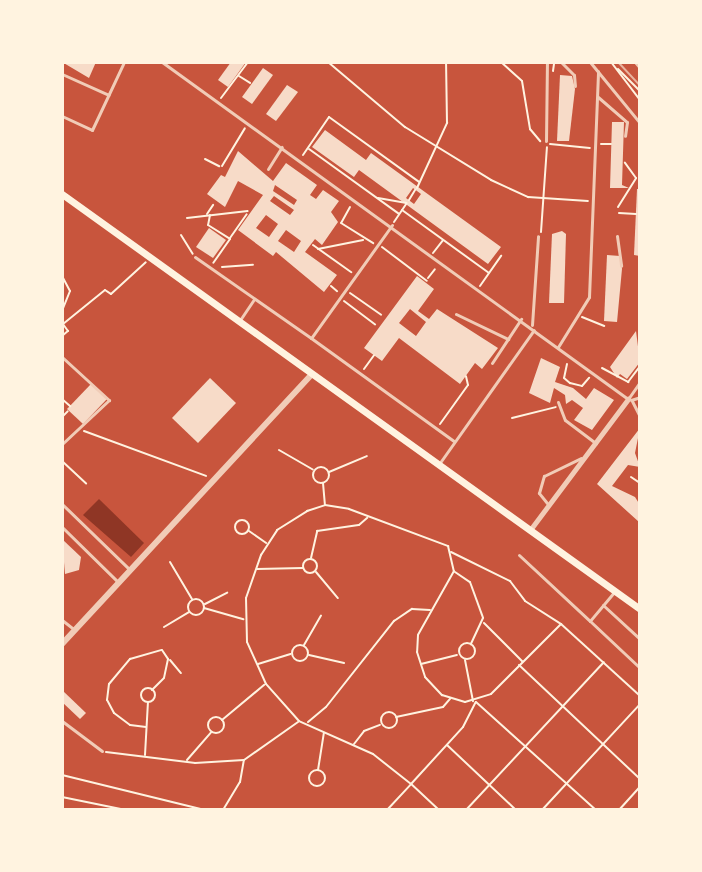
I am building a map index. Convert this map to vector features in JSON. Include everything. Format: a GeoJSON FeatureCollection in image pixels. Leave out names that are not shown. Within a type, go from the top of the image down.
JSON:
{"type":"FeatureCollection","features":[{"type":"Feature","properties":{"kind":"main road"},"geometry":{"type":"LineString","coordinates":[[62,194],[640,609]]}},
{"type":"Feature","properties":{"kind":"street"},"geometry":{"type":"LineString","coordinates":[[62,644],[312,374]]}},
{"type":"Feature","properties":{"kind":"street"},"geometry":{"type":"LineString","coordinates":[[530,530],[630,400]]}},
{"type":"Feature","properties":{"kind":"lane"},"geometry":{"type":"LineString","coordinates":[[62,116],[92,130],[124,62]]}},
{"type":"Feature","properties":{"kind":"lane"},"geometry":{"type":"LineString","coordinates":[[162,62],[532,325]]}},
{"type":"Feature","properties":{"kind":"lane"},"geometry":{"type":"LineString","coordinates":[[547,62],[547,142]]}},
{"type":"Feature","properties":{"kind":"lane"},"geometry":{"type":"LineString","coordinates":[[561,62],[574,75],[575,86]]}},
{"type":"Feature","properties":{"kind":"lane"},"geometry":{"type":"LineString","coordinates":[[590,62],[640,123]]}},
{"type":"Feature","properties":{"kind":"lane"},"geometry":{"type":"LineString","coordinates":[[635,62],[640,68]]}},
{"type":"Feature","properties":{"kind":"lane"},"geometry":{"type":"LineString","coordinates":[[558,347],[581,316],[589,297],[598,71]]}},
{"type":"Feature","properties":{"kind":"lane"},"geometry":{"type":"LineString","coordinates":[[62,74],[109,95]]}},
{"type":"Feature","properties":{"kind":"lane"},"geometry":{"type":"LineString","coordinates":[[598,97],[627,122],[625,136]]}},
{"type":"Feature","properties":{"kind":"lane"},"geometry":{"type":"LineString","coordinates":[[268,169],[282,147]]}},
{"type":"Feature","properties":{"kind":"lane"},"geometry":{"type":"LineString","coordinates":[[311,338],[392,225]]}},
{"type":"Feature","properties":{"kind":"lane"},"geometry":{"type":"LineString","coordinates":[[538,236],[534,330],[630,400],[640,417]]}},
{"type":"Feature","properties":{"kind":"lane"},"geometry":{"type":"LineString","coordinates":[[617,236],[621,266]]}},
{"type":"Feature","properties":{"kind":"lane"},"geometry":{"type":"LineString","coordinates":[[195,257],[454,441]]}},
{"type":"Feature","properties":{"kind":"lane"},"geometry":{"type":"LineString","coordinates":[[238,323],[254,298]]}},
{"type":"Feature","properties":{"kind":"lane"},"geometry":{"type":"LineString","coordinates":[[456,314],[508,339]]}},
{"type":"Feature","properties":{"kind":"lane"},"geometry":{"type":"LineString","coordinates":[[492,363],[522,318]]}},
{"type":"Feature","properties":{"kind":"lane"},"geometry":{"type":"LineString","coordinates":[[438,465],[534,330]]}},
{"type":"Feature","properties":{"kind":"lane"},"geometry":{"type":"LineString","coordinates":[[62,357],[109,400],[81,430],[62,444]]}},
{"type":"Feature","properties":{"kind":"lane"},"geometry":{"type":"LineString","coordinates":[[630,400],[640,382]]}},
{"type":"Feature","properties":{"kind":"lane"},"geometry":{"type":"LineString","coordinates":[[630,400],[640,397]]}},
{"type":"Feature","properties":{"kind":"lane"},"geometry":{"type":"LineString","coordinates":[[558,404],[565,420],[596,443]]}},
{"type":"Feature","properties":{"kind":"lane"},"geometry":{"type":"LineString","coordinates":[[550,506],[539,493],[544,476],[588,455]]}},
{"type":"Feature","properties":{"kind":"lane"},"geometry":{"type":"LineString","coordinates":[[62,504],[130,570]]}},
{"type":"Feature","properties":{"kind":"lane"},"geometry":{"type":"LineString","coordinates":[[62,527],[118,582]]}},
{"type":"Feature","properties":{"kind":"lane"},"geometry":{"type":"LineString","coordinates":[[519,555],[640,668]]}},
{"type":"Feature","properties":{"kind":"lane"},"geometry":{"type":"LineString","coordinates":[[590,621],[615,591]]}},
{"type":"Feature","properties":{"kind":"lane"},"geometry":{"type":"LineString","coordinates":[[603,605],[640,639]]}},
{"type":"Feature","properties":{"kind":"lane"},"geometry":{"type":"LineString","coordinates":[[62,620],[75,630]]}},
{"type":"Feature","properties":{"kind":"lane"},"geometry":{"type":"LineString","coordinates":[[62,721],[102,751]]}},
{"type":"Feature","properties":{"kind":"path"},"geometry":{"type":"LineString","coordinates":[[218,102],[248,62]]}},
{"type":"Feature","properties":{"kind":"path"},"geometry":{"type":"LineString","coordinates":[[328,62],[358,91],[435,148],[491,180],[544,199],[593,201]]}},
{"type":"Feature","properties":{"kind":"path"},"geometry":{"type":"LineString","coordinates":[[392,225],[416,189],[447,123],[446,62]]}},
{"type":"Feature","properties":{"kind":"path"},"geometry":{"type":"LineString","coordinates":[[501,62],[522,81],[531,134],[547,142],[596,146],[611,144]]}},
{"type":"Feature","properties":{"kind":"path"},"geometry":{"type":"LineString","coordinates":[[612,62],[640,91]]}},
{"type":"Feature","properties":{"kind":"path"},"geometry":{"type":"LineString","coordinates":[[612,62],[640,100]]}},
{"type":"Feature","properties":{"kind":"path"},"geometry":{"type":"LineString","coordinates":[[238,75],[250,83]]}},
{"type":"Feature","properties":{"kind":"path"},"geometry":{"type":"LineString","coordinates":[[300,160],[329,117],[419,182]]}},
{"type":"Feature","properties":{"kind":"path"},"geometry":{"type":"LineString","coordinates":[[205,159],[216,169],[249,124]]}},
{"type":"Feature","properties":{"kind":"path"},"geometry":{"type":"LineString","coordinates":[[538,236],[544,199],[547,142]]}},
{"type":"Feature","properties":{"kind":"path"},"geometry":{"type":"LineString","coordinates":[[307,148],[399,214]]}},
{"type":"Feature","properties":{"kind":"path"},"geometry":{"type":"LineString","coordinates":[[618,207],[638,179],[625,163]]}},
{"type":"Feature","properties":{"kind":"path"},"geometry":{"type":"LineString","coordinates":[[377,198],[408,202]]}},
{"type":"Feature","properties":{"kind":"path"},"geometry":{"type":"LineString","coordinates":[[354,199],[341,221],[364,240],[373,243]]}},
{"type":"Feature","properties":{"kind":"path"},"geometry":{"type":"LineString","coordinates":[[213,205],[208,215],[208,225],[230,239]]}},
{"type":"Feature","properties":{"kind":"path"},"geometry":{"type":"LineString","coordinates":[[402,210],[489,273]]}},
{"type":"Feature","properties":{"kind":"path"},"geometry":{"type":"LineString","coordinates":[[187,218],[248,211],[212,269]]}},
{"type":"Feature","properties":{"kind":"path"},"geometry":{"type":"LineString","coordinates":[[619,213],[636,214]]}},
{"type":"Feature","properties":{"kind":"path"},"geometry":{"type":"LineString","coordinates":[[181,235],[195,257]]}},
{"type":"Feature","properties":{"kind":"path"},"geometry":{"type":"LineString","coordinates":[[318,249],[364,240]]}},
{"type":"Feature","properties":{"kind":"path"},"geometry":{"type":"LineString","coordinates":[[432,254],[443,240]]}},
{"type":"Feature","properties":{"kind":"path"},"geometry":{"type":"LineString","coordinates":[[313,245],[355,275]]}},
{"type":"Feature","properties":{"kind":"path"},"geometry":{"type":"LineString","coordinates":[[381,247],[427,280],[435,269]]}},
{"type":"Feature","properties":{"kind":"path"},"geometry":{"type":"LineString","coordinates":[[479,287],[501,256]]}},
{"type":"Feature","properties":{"kind":"path"},"geometry":{"type":"LineString","coordinates":[[62,336],[68,331],[63,324],[105,290],[111,294],[149,258]]}},
{"type":"Feature","properties":{"kind":"path"},"geometry":{"type":"LineString","coordinates":[[212,269],[253,265]]}},
{"type":"Feature","properties":{"kind":"path"},"geometry":{"type":"LineString","coordinates":[[62,276],[70,291],[62,311]]}},
{"type":"Feature","properties":{"kind":"path"},"geometry":{"type":"LineString","coordinates":[[331,286],[342,294]]}},
{"type":"Feature","properties":{"kind":"path"},"geometry":{"type":"LineString","coordinates":[[349,292],[381,315]]}},
{"type":"Feature","properties":{"kind":"path"},"geometry":{"type":"LineString","coordinates":[[343,301],[375,324]]}},
{"type":"Feature","properties":{"kind":"path"},"geometry":{"type":"LineString","coordinates":[[581,316],[604,326]]}},
{"type":"Feature","properties":{"kind":"path"},"geometry":{"type":"LineString","coordinates":[[361,374],[374,355]]}},
{"type":"Feature","properties":{"kind":"path"},"geometry":{"type":"LineString","coordinates":[[569,355],[564,378],[582,386],[593,373]]}},
{"type":"Feature","properties":{"kind":"path"},"geometry":{"type":"LineString","coordinates":[[602,368],[628,382],[640,366]]}},
{"type":"Feature","properties":{"kind":"path"},"geometry":{"type":"LineString","coordinates":[[437,428],[468,385],[466,376]]}},
{"type":"Feature","properties":{"kind":"path"},"geometry":{"type":"LineString","coordinates":[[62,399],[69,408],[62,417]]}},
{"type":"Feature","properties":{"kind":"path"},"geometry":{"type":"LineString","coordinates":[[512,418],[558,404]]}},
{"type":"Feature","properties":{"kind":"path"},"geometry":{"type":"LineString","coordinates":[[81,430],[214,480]]}},
{"type":"Feature","properties":{"kind":"path"},"geometry":{"type":"LineString","coordinates":[[279,450],[314,471]]}},
{"type":"Feature","properties":{"kind":"path"},"geometry":{"type":"LineString","coordinates":[[325,505],[323,483],[328,472],[367,456]]}},
{"type":"Feature","properties":{"kind":"path"},"geometry":{"type":"LineString","coordinates":[[62,461],[86,483]]}},
{"type":"Feature","properties":{"kind":"path"},"geometry":{"type":"LineString","coordinates":[[314,471],[321,467],[328,472]]}},
{"type":"Feature","properties":{"kind":"path"},"geometry":{"type":"LineString","coordinates":[[314,471],[314,479],[323,483]]}},
{"type":"Feature","properties":{"kind":"path"},"geometry":{"type":"LineString","coordinates":[[631,477],[640,483]]}},
{"type":"Feature","properties":{"kind":"path"},"geometry":{"type":"LineString","coordinates":[[439,810],[411,784],[354,745],[299,721],[266,684],[244,619],[256,569],[267,543],[294,518],[325,505],[439,541],[450,551],[510,581],[525,601],[561,624],[640,696]]}},
{"type":"Feature","properties":{"kind":"path"},"geometry":{"type":"LineString","coordinates":[[303,568],[311,558],[317,531],[359,525],[367,518]]}},
{"type":"Feature","properties":{"kind":"path"},"geometry":{"type":"LineString","coordinates":[[249,531],[267,543]]}},
{"type":"Feature","properties":{"kind":"path"},"geometry":{"type":"LineString","coordinates":[[450,551],[454,571],[418,635],[419,665],[432,687],[450,699],[474,702],[527,745],[596,810]]}},
{"type":"Feature","properties":{"kind":"path"},"geometry":{"type":"LineString","coordinates":[[311,558],[318,565],[315,571]]}},
{"type":"Feature","properties":{"kind":"path"},"geometry":{"type":"LineString","coordinates":[[170,562],[192,600],[204,607],[244,619]]}},
{"type":"Feature","properties":{"kind":"path"},"geometry":{"type":"LineString","coordinates":[[256,569],[303,568],[315,571],[338,598]]}},
{"type":"Feature","properties":{"kind":"path"},"geometry":{"type":"LineString","coordinates":[[454,571],[470,582],[483,623],[523,662]]}},
{"type":"Feature","properties":{"kind":"path"},"geometry":{"type":"LineString","coordinates":[[164,627],[190,612],[199,615],[204,607],[227,593]]}},
{"type":"Feature","properties":{"kind":"path"},"geometry":{"type":"LineString","coordinates":[[190,612],[192,600]]}},
{"type":"Feature","properties":{"kind":"path"},"geometry":{"type":"LineString","coordinates":[[306,724],[326,707],[394,621],[412,609],[431,610]]}},
{"type":"Feature","properties":{"kind":"path"},"geometry":{"type":"LineString","coordinates":[[304,646],[321,616]]}},
{"type":"Feature","properties":{"kind":"path"},"geometry":{"type":"LineString","coordinates":[[466,659],[474,655],[471,644],[483,623]]}},
{"type":"Feature","properties":{"kind":"path"},"geometry":{"type":"LineString","coordinates":[[474,702],[523,662],[561,624]]}},
{"type":"Feature","properties":{"kind":"path"},"geometry":{"type":"LineString","coordinates":[[459,654],[462,645],[471,644]]}},
{"type":"Feature","properties":{"kind":"path"},"geometry":{"type":"LineString","coordinates":[[293,654],[295,647],[304,646]]}},
{"type":"Feature","properties":{"kind":"path"},"geometry":{"type":"LineString","coordinates":[[304,646],[308,655]]}},
{"type":"Feature","properties":{"kind":"path"},"geometry":{"type":"LineString","coordinates":[[146,727],[130,725],[114,713],[107,700],[109,684],[130,659],[159,650],[181,673]]}},
{"type":"Feature","properties":{"kind":"path"},"geometry":{"type":"LineString","coordinates":[[257,664],[293,654]]}},
{"type":"Feature","properties":{"kind":"path"},"geometry":{"type":"LineString","coordinates":[[293,654],[299,660],[308,655],[344,663]]}},
{"type":"Feature","properties":{"kind":"path"},"geometry":{"type":"LineString","coordinates":[[419,665],[459,654]]}},
{"type":"Feature","properties":{"kind":"path"},"geometry":{"type":"LineString","coordinates":[[387,810],[472,715],[474,702],[466,659],[459,654]]}},
{"type":"Feature","properties":{"kind":"path"},"geometry":{"type":"LineString","coordinates":[[145,756],[148,702],[141,692],[152,690],[164,678],[168,659]]}},
{"type":"Feature","properties":{"kind":"path"},"geometry":{"type":"LineString","coordinates":[[466,810],[604,662]]}},
{"type":"Feature","properties":{"kind":"path"},"geometry":{"type":"LineString","coordinates":[[519,665],[640,779]]}},
{"type":"Feature","properties":{"kind":"path"},"geometry":{"type":"LineString","coordinates":[[187,761],[211,731],[210,720],[222,720],[266,684]]}},
{"type":"Feature","properties":{"kind":"path"},"geometry":{"type":"LineString","coordinates":[[148,702],[154,697],[152,690]]}},
{"type":"Feature","properties":{"kind":"path"},"geometry":{"type":"LineString","coordinates":[[382,724],[385,713],[396,717],[443,707],[450,699]]}},
{"type":"Feature","properties":{"kind":"path"},"geometry":{"type":"LineString","coordinates":[[542,810],[640,704]]}},
{"type":"Feature","properties":{"kind":"path"},"geometry":{"type":"LineString","coordinates":[[354,745],[364,731],[382,724],[393,726],[396,717]]}},
{"type":"Feature","properties":{"kind":"path"},"geometry":{"type":"LineString","coordinates":[[211,731],[221,731],[222,720]]}},
{"type":"Feature","properties":{"kind":"path"},"geometry":{"type":"LineString","coordinates":[[102,751],[187,761],[244,760],[299,721]]}},
{"type":"Feature","properties":{"kind":"path"},"geometry":{"type":"LineString","coordinates":[[318,770],[324,732]]}},
{"type":"Feature","properties":{"kind":"path"},"geometry":{"type":"LineString","coordinates":[[447,745],[516,810]]}},
{"type":"Feature","properties":{"kind":"path"},"geometry":{"type":"LineString","coordinates":[[223,810],[240,782],[244,760]]}},
{"type":"Feature","properties":{"kind":"path"},"geometry":{"type":"LineString","coordinates":[[62,775],[205,810]]}},
{"type":"Feature","properties":{"kind":"path"},"geometry":{"type":"LineString","coordinates":[[619,810],[640,787]]}},
{"type":"Feature","properties":{"kind":"path"},"geometry":{"type":"LineString","coordinates":[[62,797],[126,810]]}},
{"type":"Feature","properties":{"kind":"shaded area"},"geometry":{"type":"Polygon","coordinates":[[[99,499],[144,543],[131,557],[83,515],[99,499]]]}},
{"type":"Feature","properties":{"kind":"building"},"geometry":{"type":"Polygon","coordinates":[[[62,62],[96,62],[89,78],[62,62]]]}},
{"type":"Feature","properties":{"kind":"building"},"geometry":{"type":"Polygon","coordinates":[[[231,62],[246,62],[228,87],[218,80],[231,62]]]}},
{"type":"Feature","properties":{"kind":"building"},"geometry":{"type":"Polygon","coordinates":[[[263,68],[273,75],[252,104],[242,97],[263,68]]]}},
{"type":"Feature","properties":{"kind":"building"},"geometry":{"type":"Polygon","coordinates":[[[560,75],[572,76],[575,89],[569,141],[557,141],[560,75]]]}},
{"type":"Feature","properties":{"kind":"building"},"geometry":{"type":"Polygon","coordinates":[[[287,85],[298,92],[276,121],[266,114],[287,85]]]}},
{"type":"Feature","properties":{"kind":"building"},"geometry":{"type":"Polygon","coordinates":[[[612,122],[624,122],[622,185],[629,188],[610,188],[612,122]]]}},
{"type":"Feature","properties":{"kind":"building"},"geometry":{"type":"Polygon","coordinates":[[[325,130],[366,160],[371,153],[501,247],[488,264],[359,170],[354,177],[312,147],[325,130]],[[413,188],[406,198],[414,204],[421,194],[413,188]]]}},
{"type":"Feature","properties":{"kind":"building"},"geometry":{"type":"Polygon","coordinates":[[[238,151],[273,181],[286,163],[317,185],[310,195],[316,199],[323,190],[339,201],[331,212],[338,222],[322,245],[315,239],[305,252],[337,275],[324,292],[276,252],[273,256],[238,230],[263,195],[238,181],[225,207],[207,194],[221,175],[225,177],[238,151]],[[275,185],[273,191],[294,205],[297,200],[275,185]],[[274,196],[270,201],[290,215],[294,210],[274,196]],[[266,215],[256,228],[269,237],[278,224],[266,215]],[[286,230],[278,241],[294,252],[301,241],[286,230]]]}},
{"type":"Feature","properties":{"kind":"building"},"geometry":{"type":"Polygon","coordinates":[[[637,189],[640,189],[640,256],[634,255],[637,189]]]}},
{"type":"Feature","properties":{"kind":"building"},"geometry":{"type":"Polygon","coordinates":[[[209,228],[226,240],[213,258],[196,247],[209,228]]]}},
{"type":"Feature","properties":{"kind":"building"},"geometry":{"type":"Polygon","coordinates":[[[562,231],[566,234],[564,303],[549,303],[552,234],[562,231]]]}},
{"type":"Feature","properties":{"kind":"building"},"geometry":{"type":"Polygon","coordinates":[[[607,255],[620,256],[622,269],[617,322],[604,321],[607,255]]]}},
{"type":"Feature","properties":{"kind":"building"},"geometry":{"type":"Polygon","coordinates":[[[417,276],[434,289],[418,311],[429,319],[437,309],[498,348],[482,369],[475,363],[460,384],[399,338],[382,361],[364,348],[417,276]],[[410,309],[399,323],[416,336],[426,322],[410,309]]]}},
{"type":"Feature","properties":{"kind":"building"},"geometry":{"type":"Polygon","coordinates":[[[636,331],[640,362],[627,379],[620,374],[617,378],[610,367],[636,331]]]}},
{"type":"Feature","properties":{"kind":"building"},"geometry":{"type":"Polygon","coordinates":[[[541,358],[560,367],[555,382],[573,388],[586,399],[594,388],[614,400],[592,430],[574,420],[583,408],[572,400],[566,404],[565,395],[554,388],[550,403],[529,393],[541,358]]]}},
{"type":"Feature","properties":{"kind":"building"},"geometry":{"type":"Polygon","coordinates":[[[210,378],[236,403],[198,443],[172,418],[210,378]]]}},
{"type":"Feature","properties":{"kind":"building"},"geometry":{"type":"Polygon","coordinates":[[[91,384],[107,399],[83,424],[67,409],[91,384]]]}},
{"type":"Feature","properties":{"kind":"building"},"geometry":{"type":"Polygon","coordinates":[[[640,428],[635,453],[640,467],[628,465],[612,486],[635,497],[640,505],[639,522],[597,484],[640,428]]]}},
{"type":"Feature","properties":{"kind":"building"},"geometry":{"type":"Polygon","coordinates":[[[62,539],[81,557],[79,570],[65,574],[62,539]]]}},
{"type":"Feature","properties":{"kind":"building"},"geometry":{"type":"Polygon","coordinates":[[[62,690],[86,713],[80,719],[62,702],[62,690]]]}},
{"type":"Feature","properties":{"kind":"tram line"},"geometry":{"type":"LineString","coordinates":[[618,62],[640,86]]}}]}
